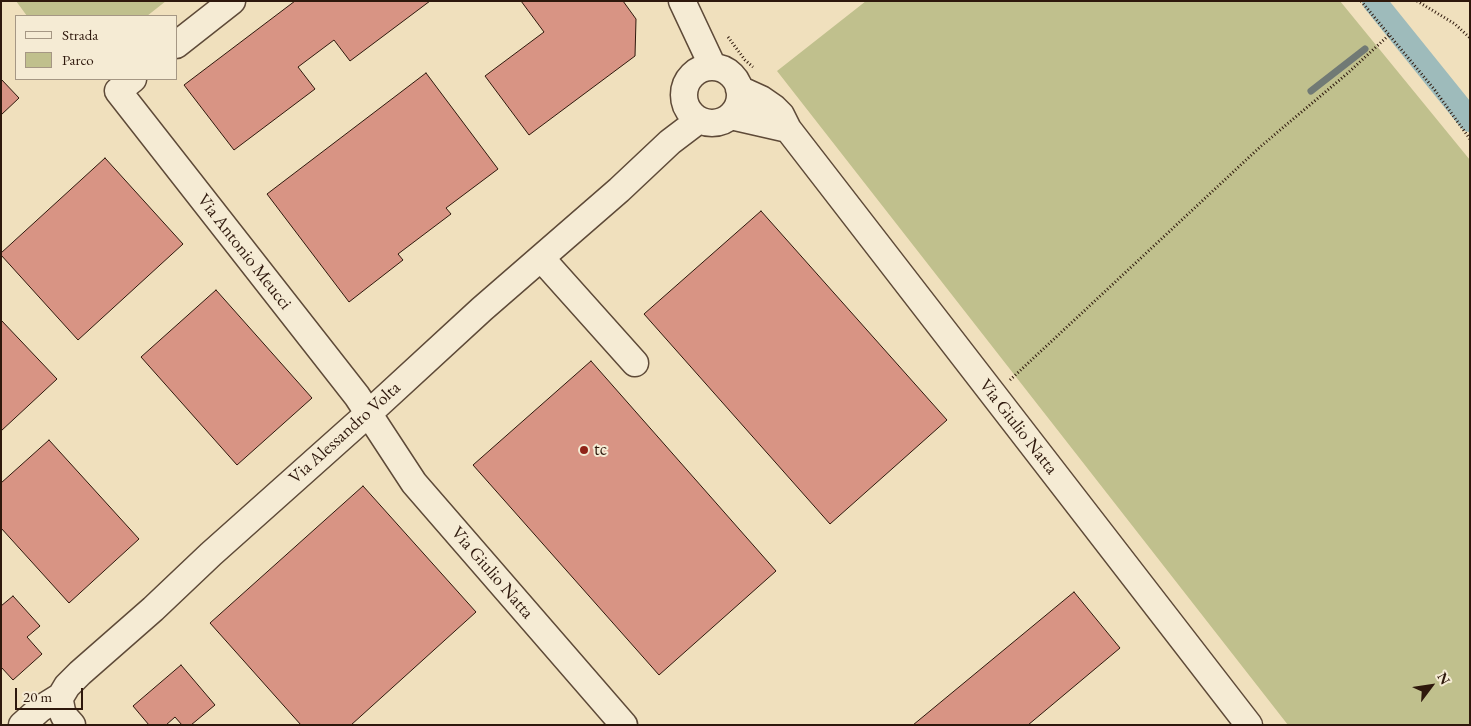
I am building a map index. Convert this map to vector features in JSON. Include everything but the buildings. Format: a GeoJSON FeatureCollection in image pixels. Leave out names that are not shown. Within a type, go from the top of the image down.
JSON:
{"type":"FeatureCollection","features":[{"type":"Feature","properties":{"kind":"street"},"geometry":{"type":"LineString","coordinates":[[178,43],[232,1]]}},
{"type":"Feature","properties":{"kind":"street"},"geometry":{"type":"LineString","coordinates":[[686,9],[706,69]]}},
{"type":"Feature","properties":{"kind":"street"},"geometry":{"type":"LineString","coordinates":[[706,69],[726,71],[737,82],[739,89],[740,99],[736,110],[724,120],[711,124],[692,110],[683,95],[685,86],[690,78],[706,69]]}},
{"type":"Feature","properties":{"kind":"street","name":"Via Antonio Meucci"},"geometry":{"type":"LineString","coordinates":[[125,85],[369,413]]}},
{"type":"Feature","properties":{"kind":"street","name":"Via Giulio Natta"},"geometry":{"type":"LineString","coordinates":[[739,89],[761,99],[780,115],[788,129],[1249,725]]}},
{"type":"Feature","properties":{"kind":"street","name":"Via Alessandro Volta"},"geometry":{"type":"LineString","coordinates":[[22,725],[40,709],[61,696],[67,686],[80,672],[482,309],[619,190],[670,142],[692,110]]}},
{"type":"Feature","properties":{"kind":"street"},"geometry":{"type":"LineString","coordinates":[[731,116],[788,129]]}},
{"type":"Feature","properties":{"kind":"street"},"geometry":{"type":"LineString","coordinates":[[541,258],[635,363]]}},
{"type":"Feature","properties":{"kind":"street","name":"Via Giulio Natta"},"geometry":{"type":"LineString","coordinates":[[369,413],[414,483],[624,725]]}},
{"type":"Feature","properties":{"kind":"street"},"geometry":{"type":"LineString","coordinates":[[61,696],[62,711],[72,725]]}},
{"type":"Feature","properties":{"kind":"path"},"geometry":{"type":"LineString","coordinates":[[1361,1],[1434,89],[1470,139]]}},
{"type":"Feature","properties":{"kind":"path"},"geometry":{"type":"LineString","coordinates":[[1417,1],[1455,24],[1470,38]]}},
{"type":"Feature","properties":{"kind":"path"},"geometry":{"type":"LineString","coordinates":[[1006,384],[1260,147],[1349,72],[1389,35]]}},
{"type":"Feature","properties":{"kind":"green space"},"geometry":{"type":"Polygon","coordinates":[[[16,1],[166,1],[148,15],[26,15],[16,1]]]}},
{"type":"Feature","properties":{"kind":"green space"},"geometry":{"type":"Polygon","coordinates":[[[866,1],[1340,1],[1470,160],[1470,725],[1288,725],[777,71],[866,1]]]}},
{"type":"Feature","properties":{"kind":"waterway"},"geometry":{"type":"LineString","coordinates":[[1374,1],[1470,120]]}},
{"type":"Feature","properties":{"kind":"waterway"},"geometry":{"type":"LineString","coordinates":[[1311,91],[1365,49]]}},
{"type":"Feature","properties":{"kind":"place","name":"tc"},"geometry":{"type":"Point","coordinates":[584,450]}}]}
